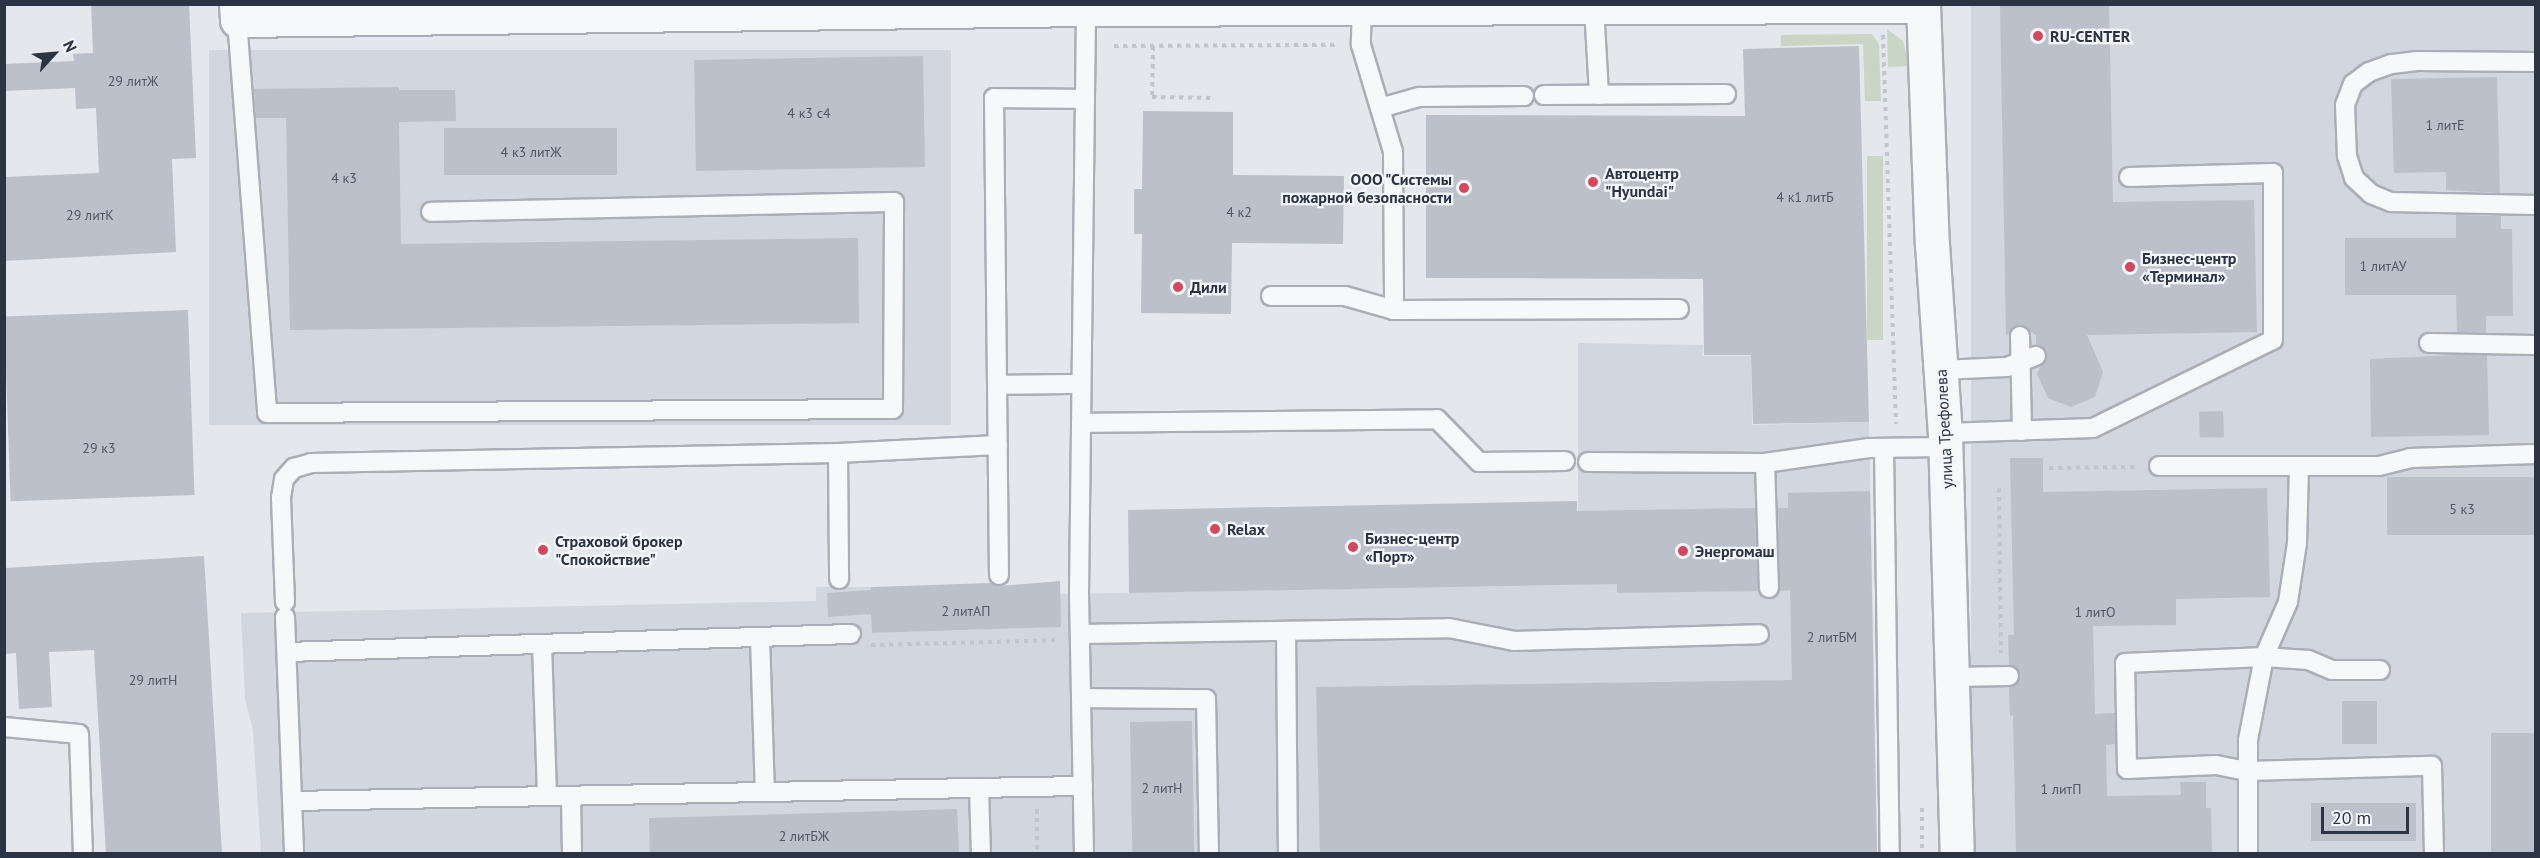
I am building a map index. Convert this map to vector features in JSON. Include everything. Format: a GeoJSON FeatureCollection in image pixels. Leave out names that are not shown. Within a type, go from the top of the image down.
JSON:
{"type":"FeatureCollection","features":[{"type":"Feature","properties":{"kind":"street"},"geometry":{"type":"LineString","coordinates":[[237,12],[1923,5]]}},
{"type":"Feature","properties":{"kind":"street","name":"улица Трефолева"},"geometry":{"type":"LineString","coordinates":[[1923,5],[1946,440],[1957,854]]}},
{"type":"Feature","properties":{"kind":"lane"},"geometry":{"type":"LineString","coordinates":[[1594,7],[1599,95]]}},
{"type":"Feature","properties":{"kind":"lane"},"geometry":{"type":"LineString","coordinates":[[1362,8],[1361,45],[1393,152],[1394,310]]}},
{"type":"Feature","properties":{"kind":"lane"},"geometry":{"type":"LineString","coordinates":[[1084,854],[1080,637],[1086,9]]}},
{"type":"Feature","properties":{"kind":"lane"},"geometry":{"type":"LineString","coordinates":[[237,12],[267,413],[893,409],[894,202],[431,212]]}},
{"type":"Feature","properties":{"kind":"lane"},"geometry":{"type":"LineString","coordinates":[[2535,62],[2417,61],[2391,64],[2369,72],[2353,84],[2345,105],[2347,156],[2354,178],[2371,194],[2391,202],[2535,205]]}},
{"type":"Feature","properties":{"kind":"lane"},"geometry":{"type":"LineString","coordinates":[[1544,95],[1726,94]]}},
{"type":"Feature","properties":{"kind":"lane"},"geometry":{"type":"LineString","coordinates":[[1380,108],[1419,97],[1524,96]]}},
{"type":"Feature","properties":{"kind":"lane"},"geometry":{"type":"LineString","coordinates":[[999,575],[994,98],[1085,99]]}},
{"type":"Feature","properties":{"kind":"lane"},"geometry":{"type":"LineString","coordinates":[[1588,462],[1765,463],[2022,431],[2094,428],[2273,340],[2273,173],[2129,177]]}},
{"type":"Feature","properties":{"kind":"lane"},"geometry":{"type":"LineString","coordinates":[[1271,296],[1345,297],[1394,310],[1679,309]]}},
{"type":"Feature","properties":{"kind":"lane"},"geometry":{"type":"LineString","coordinates":[[2020,336],[2028,359],[2022,431]]}},
{"type":"Feature","properties":{"kind":"lane"},"geometry":{"type":"LineString","coordinates":[[2429,343],[2535,345]]}},
{"type":"Feature","properties":{"kind":"lane"},"geometry":{"type":"LineString","coordinates":[[1941,370],[2007,367],[2028,359]]}},
{"type":"Feature","properties":{"kind":"lane"},"geometry":{"type":"LineString","coordinates":[[997,385],[1082,384]]}},
{"type":"Feature","properties":{"kind":"lane"},"geometry":{"type":"LineString","coordinates":[[1081,423],[1437,419],[1479,462],[1565,461]]}},
{"type":"Feature","properties":{"kind":"lane"},"geometry":{"type":"LineString","coordinates":[[294,854],[280,498],[284,479],[294,468],[311,463],[838,453],[998,445]]}},
{"type":"Feature","properties":{"kind":"lane"},"geometry":{"type":"LineString","coordinates":[[1884,448],[1890,854]]}},
{"type":"Feature","properties":{"kind":"lane"},"geometry":{"type":"LineString","coordinates":[[838,453],[839,579]]}},
{"type":"Feature","properties":{"kind":"lane"},"geometry":{"type":"LineString","coordinates":[[2158,466],[2379,466],[2410,458],[2535,454]]}},
{"type":"Feature","properties":{"kind":"lane"},"geometry":{"type":"LineString","coordinates":[[1765,463],[1769,588]]}},
{"type":"Feature","properties":{"kind":"lane"},"geometry":{"type":"LineString","coordinates":[[2248,854],[2248,740],[2264,657],[2288,602],[2297,543],[2300,467]]}},
{"type":"Feature","properties":{"kind":"lane"},"geometry":{"type":"LineString","coordinates":[[1080,637],[1449,628],[1514,641],[1759,634]]}},
{"type":"Feature","properties":{"kind":"lane"},"geometry":{"type":"LineString","coordinates":[[1286,631],[1288,854]]}},
{"type":"Feature","properties":{"kind":"lane"},"geometry":{"type":"LineString","coordinates":[[286,652],[851,634]]}},
{"type":"Feature","properties":{"kind":"lane"},"geometry":{"type":"LineString","coordinates":[[760,637],[765,792]]}},
{"type":"Feature","properties":{"kind":"lane"},"geometry":{"type":"LineString","coordinates":[[542,644],[547,796]]}},
{"type":"Feature","properties":{"kind":"lane"},"geometry":{"type":"LineString","coordinates":[[2380,670],[2332,670],[2308,660],[2264,657],[2125,663],[2127,769],[2216,765],[2248,771],[2432,766],[2434,854]]}},
{"type":"Feature","properties":{"kind":"lane"},"geometry":{"type":"LineString","coordinates":[[1953,677],[2005,676]]}},
{"type":"Feature","properties":{"kind":"lane"},"geometry":{"type":"LineString","coordinates":[[1081,698],[1206,699],[1209,854]]}},
{"type":"Feature","properties":{"kind":"lane"},"geometry":{"type":"LineString","coordinates":[[4,727],[79,734],[83,854]]}},
{"type":"Feature","properties":{"kind":"lane"},"geometry":{"type":"LineString","coordinates":[[292,801],[1083,786]]}},
{"type":"Feature","properties":{"kind":"lane"},"geometry":{"type":"LineString","coordinates":[[980,788],[981,854]]}},
{"type":"Feature","properties":{"kind":"lane"},"geometry":{"type":"LineString","coordinates":[[571,796],[572,854]]}},
{"type":"Feature","properties":{"kind":"path"},"geometry":{"type":"LineString","coordinates":[[1153,45],[1152,97],[1215,98]]}},
{"type":"Feature","properties":{"kind":"path"},"geometry":{"type":"LineString","coordinates":[[2049,468],[2158,466]]}},
{"type":"Feature","properties":{"kind":"path"},"geometry":{"type":"LineString","coordinates":[[1999,488],[2005,676]]}},
{"type":"Feature","properties":{"kind":"path"},"geometry":{"type":"LineString","coordinates":[[851,634],[860,645],[1080,637]]}},
{"type":"Feature","properties":{"kind":"path"},"geometry":{"type":"LineString","coordinates":[[1037,787],[1037,854]]}},
{"type":"Feature","properties":{"kind":"shaded area"},"geometry":{"type":"Polygon","coordinates":[[[1971,5],[2535,5],[2535,853],[1971,853],[1971,5]]]}},
{"type":"Feature","properties":{"kind":"shaded area"},"geometry":{"type":"Polygon","coordinates":[[[209,50],[951,50],[951,425],[209,425],[209,50]]]}},
{"type":"Feature","properties":{"kind":"shaded area"},"geometry":{"type":"Polygon","coordinates":[[[1578,343],[1703,345],[1702,356],[1751,356],[1752,425],[1869,422],[1877,853],[261,853],[253,730],[245,699],[241,613],[816,601],[816,587],[871,587],[872,633],[1060,627],[1060,594],[1578,585],[1578,343]]]}},
{"type":"Feature","properties":{"kind":"green space"},"geometry":{"type":"Polygon","coordinates":[[[1887,29],[1903,41],[1909,66],[1888,67],[1887,29]]]}},
{"type":"Feature","properties":{"kind":"green space"},"geometry":{"type":"Polygon","coordinates":[[[1872,34],[1879,44],[1881,101],[1865,101],[1863,44],[1781,46],[1781,35],[1872,34]]]}},
{"type":"Feature","properties":{"kind":"green space"},"geometry":{"type":"Polygon","coordinates":[[[1867,156],[1883,156],[1883,340],[1867,340],[1867,156]]]}},
{"type":"Feature","properties":{"kind":"building"},"geometry":{"type":"Polygon","coordinates":[[[91,4],[189,4],[196,158],[172,159],[176,252],[4,261],[4,177],[99,173],[96,108],[76,109],[75,88],[4,91],[4,64],[74,61],[73,54],[93,53],[91,4]]]}},
{"type":"Feature","properties":{"kind":"building","name":"Бизнес-центр «Терминал»"},"geometry":{"type":"Polygon","coordinates":[[[2000,4],[2109,4],[2113,202],[2254,200],[2257,332],[2087,335],[2103,372],[2095,397],[2071,407],[2048,398],[2037,374],[2047,353],[2036,345],[2036,335],[2020,325],[2006,336],[2000,4]]]}},
{"type":"Feature","properties":{"kind":"building"},"geometry":{"type":"Polygon","coordinates":[[[1859,46],[1869,422],[1753,424],[1751,355],[1704,355],[1703,279],[1426,278],[1426,115],[1745,116],[1743,49],[1859,46]]]}},
{"type":"Feature","properties":{"kind":"building"},"geometry":{"type":"Polygon","coordinates":[[[923,56],[925,167],[696,171],[694,60],[923,56]]]}},
{"type":"Feature","properties":{"kind":"building"},"geometry":{"type":"Polygon","coordinates":[[[2497,77],[2500,193],[2446,190],[2446,172],[2394,173],[2391,79],[2497,77]]]}},
{"type":"Feature","properties":{"kind":"building"},"geometry":{"type":"Polygon","coordinates":[[[399,87],[399,90],[455,90],[456,121],[399,122],[401,244],[858,238],[859,323],[290,330],[286,118],[256,118],[254,89],[399,87]]]}},
{"type":"Feature","properties":{"kind":"building"},"geometry":{"type":"Polygon","coordinates":[[[1143,111],[1233,112],[1233,175],[1344,176],[1343,244],[1232,243],[1231,314],[1141,313],[1142,234],[1134,234],[1134,189],[1142,189],[1143,111]]]}},
{"type":"Feature","properties":{"kind":"building"},"geometry":{"type":"Polygon","coordinates":[[[444,128],[617,128],[617,175],[444,175],[444,128]]]}},
{"type":"Feature","properties":{"kind":"building"},"geometry":{"type":"Polygon","coordinates":[[[2456,215],[2501,216],[2501,229],[2512,229],[2513,316],[2486,316],[2486,333],[2457,332],[2456,295],[2345,295],[2345,238],[2456,238],[2456,215]]]}},
{"type":"Feature","properties":{"kind":"building"},"geometry":{"type":"Polygon","coordinates":[[[188,310],[194,495],[11,501],[4,316],[188,310]]]}},
{"type":"Feature","properties":{"kind":"building"},"geometry":{"type":"Polygon","coordinates":[[[2487,355],[2489,435],[2371,437],[2370,359],[2487,355]]]}},
{"type":"Feature","properties":{"kind":"building"},"geometry":{"type":"Polygon","coordinates":[[[2223,411],[2224,437],[2200,438],[2199,412],[2223,411]]]}},
{"type":"Feature","properties":{"kind":"building"},"geometry":{"type":"Polygon","coordinates":[[[2010,458],[2043,458],[2043,492],[2267,488],[2270,597],[2176,599],[2176,625],[2093,626],[2095,714],[2115,713],[2115,744],[2106,745],[2107,796],[2181,795],[2180,782],[2206,782],[2206,808],[2211,808],[2212,854],[2016,854],[2013,715],[2010,716],[2009,687],[2020,676],[2018,670],[2009,665],[2008,635],[2014,635],[2010,458]]]}},
{"type":"Feature","properties":{"kind":"building"},"geometry":{"type":"Polygon","coordinates":[[[2387,477],[2535,477],[2535,535],[2387,535],[2387,477]]]}},
{"type":"Feature","properties":{"kind":"building"},"geometry":{"type":"Polygon","coordinates":[[[1870,491],[1877,854],[1320,854],[1316,687],[1792,680],[1790,590],[1780,591],[1778,508],[1788,508],[1788,493],[1870,491]]]}},
{"type":"Feature","properties":{"kind":"building","name":"Бизнес-центр «Порт»"},"geometry":{"type":"Polygon","coordinates":[[[1577,501],[1577,511],[1755,508],[1758,591],[1617,593],[1617,584],[1129,593],[1128,510],[1577,501]]]}},
{"type":"Feature","properties":{"kind":"building"},"geometry":{"type":"Polygon","coordinates":[[[204,556],[222,854],[106,854],[94,650],[49,652],[52,707],[19,709],[16,653],[4,654],[4,568],[204,556]]]}},
{"type":"Feature","properties":{"kind":"building"},"geometry":{"type":"Polygon","coordinates":[[[1060,581],[1061,627],[872,633],[871,614],[828,617],[827,593],[871,590],[871,587],[992,583],[1000,586],[1060,581]]]}},
{"type":"Feature","properties":{"kind":"building"},"geometry":{"type":"Polygon","coordinates":[[[2342,701],[2377,701],[2377,744],[2342,744],[2342,701]]]}},
{"type":"Feature","properties":{"kind":"building"},"geometry":{"type":"Polygon","coordinates":[[[1192,721],[1194,854],[1132,854],[1130,722],[1192,721]]]}},
{"type":"Feature","properties":{"kind":"building"},"geometry":{"type":"Polygon","coordinates":[[[2491,733],[2535,733],[2535,854],[2491,854],[2491,733]]]}},
{"type":"Feature","properties":{"kind":"building"},"geometry":{"type":"Polygon","coordinates":[[[2311,803],[2416,803],[2416,841],[2311,841],[2311,803]]]}},
{"type":"Feature","properties":{"kind":"building"},"geometry":{"type":"Polygon","coordinates":[[[957,809],[959,854],[650,854],[649,818],[957,809]]]}},
{"type":"Feature","properties":{"kind":"place","name":"RU-CENTER"},"geometry":{"type":"Point","coordinates":[2038,36]}},
{"type":"Feature","properties":{"kind":"place","name":"Автоцентр \"Hyundai\""},"geometry":{"type":"Point","coordinates":[1593,182]}},
{"type":"Feature","properties":{"kind":"place","name":"ООО \"Системы пожарной безопасности"},"geometry":{"type":"Point","coordinates":[1464,188]}},
{"type":"Feature","properties":{"kind":"place","name":"Бизнес-центр «Терминал»"},"geometry":{"type":"Point","coordinates":[2130,267]}},
{"type":"Feature","properties":{"kind":"place","name":"Дили"},"geometry":{"type":"Point","coordinates":[1178,287]}},
{"type":"Feature","properties":{"kind":"place","name":"Relax"},"geometry":{"type":"Point","coordinates":[1215,529]}},
{"type":"Feature","properties":{"kind":"place","name":"Бизнес-центр «Порт»"},"geometry":{"type":"Point","coordinates":[1353,547]}},
{"type":"Feature","properties":{"kind":"place","name":"Страховой брокер \"Спокойствие\""},"geometry":{"type":"Point","coordinates":[543,550]}},
{"type":"Feature","properties":{"kind":"place","name":"Энергомаш"},"geometry":{"type":"Point","coordinates":[1683,551]}}]}
